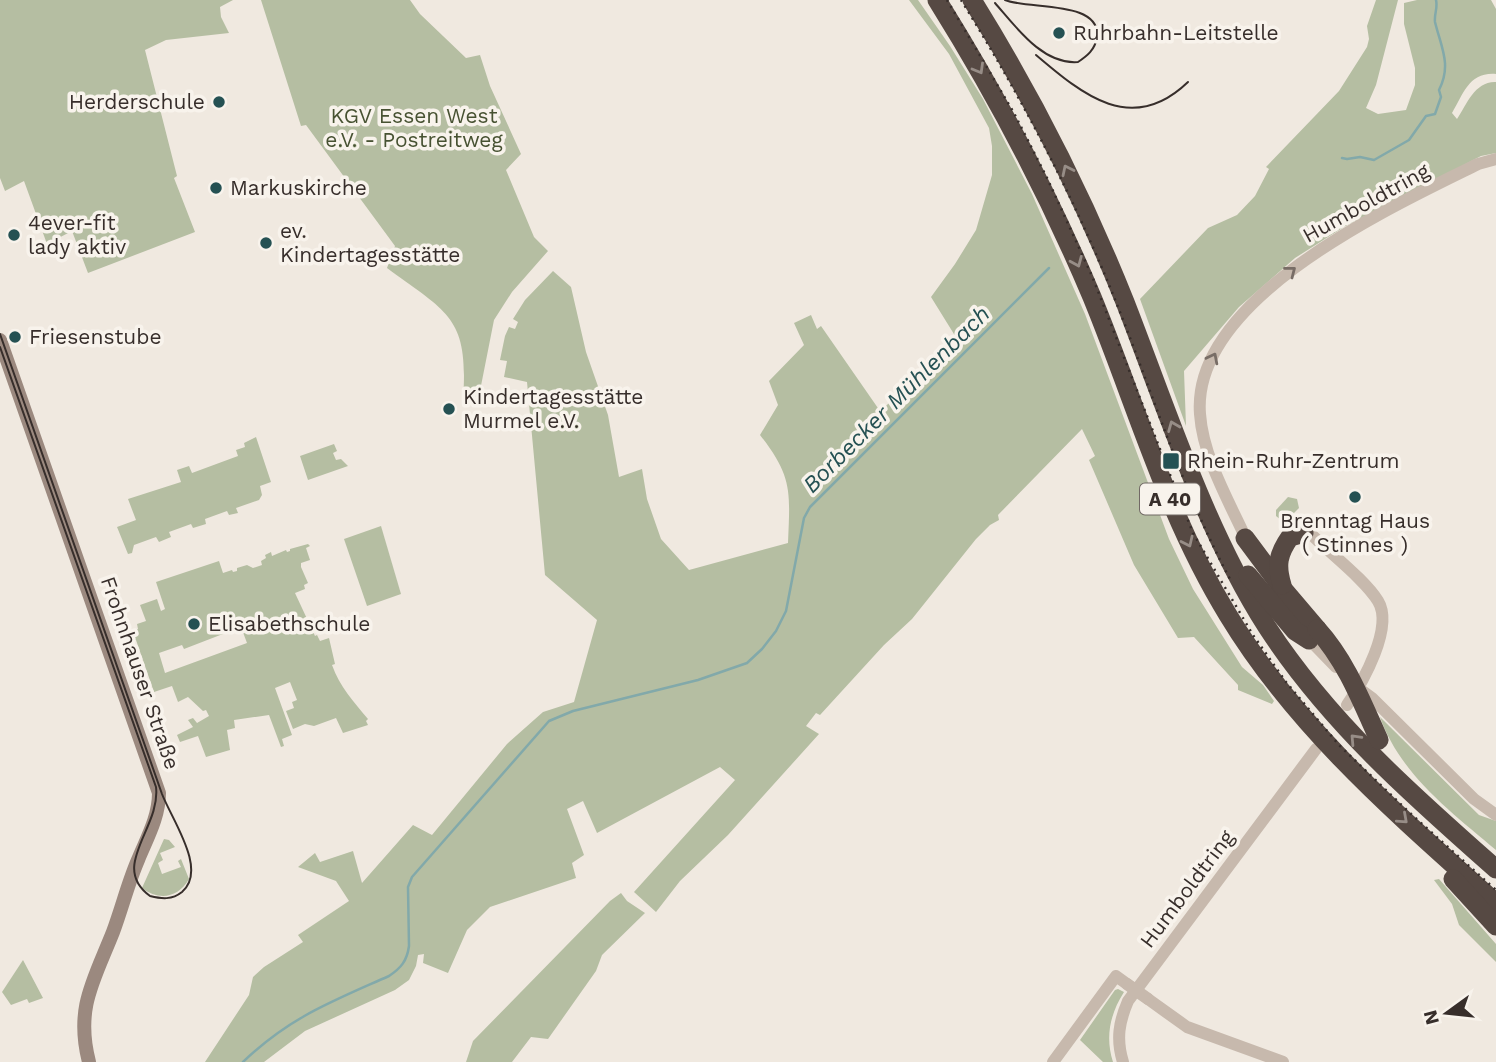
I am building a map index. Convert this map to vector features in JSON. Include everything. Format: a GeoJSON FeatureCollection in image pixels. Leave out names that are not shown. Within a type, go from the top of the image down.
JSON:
{"type":"FeatureCollection","features":[{"type":"Feature","properties":{"kind":"highway","name":"A 40"},"geometry":{"type":"LineString","coordinates":[[937,0],[1005,113],[1049,200],[1093,299],[1153,459],[1186,536],[1211,586],[1243,640],[1304,718],[1348,766],[1496,903]]}},
{"type":"Feature","properties":{"kind":"highway","name":"A 40"},"geometry":{"type":"LineString","coordinates":[[972,0],[1029,97],[1081,200],[1124,300],[1208,512],[1251,600],[1299,673],[1362,746],[1496,869]]}},
{"type":"Feature","properties":{"kind":"highway"},"geometry":{"type":"LineString","coordinates":[[1208,512],[1263,595],[1295,631],[1313,634]]}},
{"type":"Feature","properties":{"kind":"highway"},"geometry":{"type":"LineString","coordinates":[[1283,589],[1278,569],[1279,556],[1290,537],[1304,533]]}},
{"type":"Feature","properties":{"kind":"highway"},"geometry":{"type":"LineString","coordinates":[[1245,538],[1313,634],[1333,647],[1346,667],[1379,740],[1394,766],[1440,820]]}},
{"type":"Feature","properties":{"kind":"highway"},"geometry":{"type":"LineString","coordinates":[[1423,838],[1446,872],[1496,926]]}},
{"type":"Feature","properties":{"kind":"main road","name":"Frohnhauser Straße"},"geometry":{"type":"LineString","coordinates":[[0,340],[159,793],[155,820],[88,994],[84,1024],[89,1062]]}},
{"type":"Feature","properties":{"kind":"street","name":"Humboldtring"},"geometry":{"type":"LineString","coordinates":[[1496,159],[1478,164],[1349,230],[1318,250],[1261,297],[1224,337],[1205,374],[1200,414],[1212,461],[1271,590],[1313,634],[1344,676],[1372,698],[1474,799],[1496,815]]}},
{"type":"Feature","properties":{"kind":"street"},"geometry":{"type":"LineString","coordinates":[[1304,533],[1313,536],[1377,599],[1384,618],[1382,631],[1358,688],[1347,705]]}},
{"type":"Feature","properties":{"kind":"street","name":"Humboldtring"},"geometry":{"type":"LineString","coordinates":[[1124,1062],[1119,1050],[1118,1034],[1120,1019],[1128,1001],[1316,749]]}},
{"type":"Feature","properties":{"kind":"street"},"geometry":{"type":"LineString","coordinates":[[1053,1062],[1122,980],[1187,1027],[1283,1062]]}},
{"type":"Feature","properties":{"kind":"green space"},"geometry":{"type":"Polygon","coordinates":[[[0,0],[233,0],[220,7],[221,17],[229,33],[166,40],[145,50],[177,176],[174,178],[195,232],[88,273],[72,231],[47,244],[24,181],[5,191],[0,178],[0,0]]]}},
{"type":"Feature","properties":{"kind":"green space","name":"KGV Essen West e.V. - Postreitweg"},"geometry":{"type":"Polygon","coordinates":[[[261,0],[410,0],[420,14],[466,58],[480,55],[490,86],[521,154],[506,170],[534,237],[548,251],[512,292],[494,320],[477,406],[463,399],[462,350],[458,333],[450,320],[425,296],[387,268],[395,246],[306,125],[301,126],[261,0]]]}},
{"type":"Feature","properties":{"kind":"green space"},"geometry":{"type":"Polygon","coordinates":[[[909,0],[918,0],[950,46],[983,99],[1032,194],[1085,314],[1169,539],[1193,589],[1242,667],[1263,685],[1274,701],[1272,704],[1238,690],[1238,685],[1194,637],[1178,638],[1134,565],[1089,460],[1095,456],[1082,429],[998,515],[999,520],[976,539],[912,619],[884,645],[820,715],[816,713],[806,726],[819,734],[728,835],[680,881],[656,912],[634,892],[735,780],[720,767],[597,833],[583,801],[567,809],[584,855],[572,863],[576,878],[490,907],[467,930],[448,973],[423,963],[424,954],[418,955],[409,980],[395,990],[305,1031],[264,1062],[205,1062],[249,995],[253,977],[303,942],[298,935],[349,901],[336,881],[298,867],[315,853],[320,862],[353,851],[362,883],[413,825],[432,835],[507,744],[543,712],[574,702],[597,620],[545,575],[527,382],[504,377],[507,361],[500,360],[509,327],[515,329],[518,322],[513,319],[525,300],[553,271],[571,287],[586,352],[608,415],[619,477],[642,469],[647,499],[661,539],[689,570],[788,543],[789,497],[784,474],[760,435],[778,405],[769,381],[804,345],[794,323],[811,315],[817,329],[821,326],[880,411],[936,362],[962,347],[931,297],[976,230],[992,175],[992,146],[989,128],[949,54],[909,0]]]}},
{"type":"Feature","properties":{"kind":"green space"},"geometry":{"type":"Polygon","coordinates":[[[1376,0],[1398,0],[1376,85],[1366,108],[1378,114],[1406,110],[1415,85],[1415,68],[1404,24],[1404,3],[1417,0],[1491,0],[1496,9],[1496,74],[1479,76],[1473,80],[1452,113],[1457,119],[1477,89],[1496,82],[1496,153],[1481,156],[1344,227],[1295,258],[1239,307],[1184,371],[1186,426],[1140,299],[1208,228],[1237,215],[1255,196],[1269,169],[1266,167],[1339,91],[1367,47],[1367,26],[1376,0]]]}},
{"type":"Feature","properties":{"kind":"green space"},"geometry":{"type":"Polygon","coordinates":[[[256,437],[271,482],[260,486],[262,495],[259,500],[236,508],[238,513],[229,515],[227,511],[205,519],[206,524],[193,528],[191,524],[169,532],[171,537],[159,542],[156,537],[134,545],[132,553],[128,554],[117,527],[136,520],[128,499],[181,482],[177,470],[189,466],[192,473],[238,456],[236,450],[245,447],[244,443],[256,437]]]}},
{"type":"Feature","properties":{"kind":"green space"},"geometry":{"type":"Polygon","coordinates":[[[334,444],[337,451],[333,453],[336,460],[341,459],[348,466],[308,480],[300,456],[334,444]]]}},
{"type":"Feature","properties":{"kind":"green space"},"geometry":{"type":"Polygon","coordinates":[[[1288,497],[1297,499],[1299,508],[1288,519],[1281,520],[1276,516],[1276,510],[1288,497]]]}},
{"type":"Feature","properties":{"kind":"green space"},"geometry":{"type":"Polygon","coordinates":[[[381,526],[401,594],[367,606],[344,539],[381,526]]]}},
{"type":"Feature","properties":{"kind":"green space"},"geometry":{"type":"Polygon","coordinates":[[[308,544],[310,546],[306,548],[310,560],[301,563],[308,583],[304,585],[305,589],[295,593],[315,636],[317,635],[320,641],[329,638],[335,673],[347,694],[368,719],[368,725],[343,733],[336,718],[314,726],[305,724],[293,729],[286,711],[294,708],[292,702],[297,700],[290,682],[275,688],[292,735],[282,739],[284,746],[281,747],[269,715],[234,720],[235,728],[227,730],[230,750],[206,757],[198,736],[180,742],[177,735],[193,727],[188,720],[193,718],[197,723],[209,716],[206,710],[203,711],[188,697],[178,702],[172,686],[154,692],[136,640],[133,641],[130,632],[138,629],[137,624],[146,621],[140,605],[157,599],[161,611],[165,609],[156,582],[219,561],[223,573],[237,571],[237,568],[247,565],[253,568],[262,565],[261,561],[266,558],[265,555],[271,552],[272,556],[308,544]],[[241,627],[184,649],[182,645],[159,653],[165,673],[247,643],[241,627]]]}},
{"type":"Feature","properties":{"kind":"green space"},"geometry":{"type":"Polygon","coordinates":[[[1380,717],[1479,815],[1496,821],[1496,850],[1445,806],[1414,774],[1389,738],[1380,717]]]}},
{"type":"Feature","properties":{"kind":"green space"},"geometry":{"type":"Polygon","coordinates":[[[164,839],[169,840],[175,847],[160,853],[163,860],[158,863],[162,874],[181,867],[178,861],[181,859],[189,879],[179,890],[168,896],[155,895],[142,888],[164,839]]]}},
{"type":"Feature","properties":{"kind":"green space"},"geometry":{"type":"Polygon","coordinates":[[[1439,879],[1496,944],[1496,962],[1459,925],[1452,904],[1434,880],[1439,879]]]}},
{"type":"Feature","properties":{"kind":"green space"},"geometry":{"type":"Polygon","coordinates":[[[621,893],[627,901],[645,913],[602,955],[596,971],[548,1039],[531,1037],[512,1062],[466,1062],[473,1041],[610,901],[621,893]]]}},
{"type":"Feature","properties":{"kind":"green space"},"geometry":{"type":"Polygon","coordinates":[[[23,960],[43,998],[29,1003],[27,999],[11,1005],[2,992],[23,960]]]}},
{"type":"Feature","properties":{"kind":"green space"},"geometry":{"type":"Polygon","coordinates":[[[1118,989],[1124,992],[1110,1026],[1109,1044],[1113,1062],[1103,1062],[1080,1040],[1118,989]]]}},
{"type":"Feature","properties":{"kind":"waterway","name":"Borbecker Mühlenbach"},"geometry":{"type":"LineString","coordinates":[[1342,158],[1360,157],[1374,160],[1409,140],[1426,116],[1435,114],[1445,72],[1435,22],[1436,0]]}},
{"type":"Feature","properties":{"kind":"waterway","name":"Borbecker Mühlenbach"},"geometry":{"type":"LineString","coordinates":[[243,1062],[260,1046],[295,1022],[389,976],[400,967],[407,956],[409,946],[408,887],[412,877],[549,721],[573,711],[698,680],[747,663],[762,649],[776,631],[786,611],[804,518],[810,507],[1049,268]]}},
{"type":"Feature","properties":{"kind":"tram line"},"geometry":{"type":"LineString","coordinates":[[995,3],[1031,43],[1053,57],[1078,62],[1094,46],[1097,37],[1095,25],[1088,17],[1062,8],[1005,0]]}},
{"type":"Feature","properties":{"kind":"tram line"},"geometry":{"type":"LineString","coordinates":[[1036,55],[1090,95],[1109,104],[1128,108],[1147,106],[1167,98],[1188,82]]}},
{"type":"Feature","properties":{"kind":"tram line"},"geometry":{"type":"LineString","coordinates":[[0,334],[162,794],[190,858],[189,883],[182,892],[171,898],[150,896],[139,884],[134,872],[135,859],[155,802],[156,787],[0,347]]}},
{"type":"Feature","properties":{"kind":"railway"},"geometry":{"type":"LineString","coordinates":[[947,0],[1014,113],[1048,180],[1092,276],[1193,533],[1253,635],[1286,682],[1339,745],[1496,890]]}},
{"type":"Feature","properties":{"kind":"railway"},"geometry":{"type":"LineString","coordinates":[[961,0],[1024,108],[1081,220],[1114,297],[1182,476],[1231,581]]}},
{"type":"Feature","properties":{"kind":"place","name":"Ruhrbahn-Leitstelle"},"geometry":{"type":"Point","coordinates":[1059,33]}},
{"type":"Feature","properties":{"kind":"place","name":"Herderschule"},"geometry":{"type":"Point","coordinates":[219,102]}},
{"type":"Feature","properties":{"kind":"place","name":"Markuskirche"},"geometry":{"type":"Point","coordinates":[216,188]}},
{"type":"Feature","properties":{"kind":"place","name":"4ever-fit lady aktiv"},"geometry":{"type":"Point","coordinates":[14,235]}},
{"type":"Feature","properties":{"kind":"place","name":"ev. Kindertagesstätte"},"geometry":{"type":"Point","coordinates":[266,243]}},
{"type":"Feature","properties":{"kind":"place","name":"Friesenstube"},"geometry":{"type":"Point","coordinates":[15,337]}},
{"type":"Feature","properties":{"kind":"place","name":"Kindertagesstätte Murmel e.V."},"geometry":{"type":"Point","coordinates":[449,409]}},
{"type":"Feature","properties":{"kind":"place","name":"Rhein-Ruhr-Zentrum"},"geometry":{"type":"Point","coordinates":[1171,461]}},
{"type":"Feature","properties":{"kind":"place","name":"Brenntag Haus ( Stinnes )"},"geometry":{"type":"Point","coordinates":[1355,497]}},
{"type":"Feature","properties":{"kind":"place","name":"Elisabethschule"},"geometry":{"type":"Point","coordinates":[194,624]}}]}
